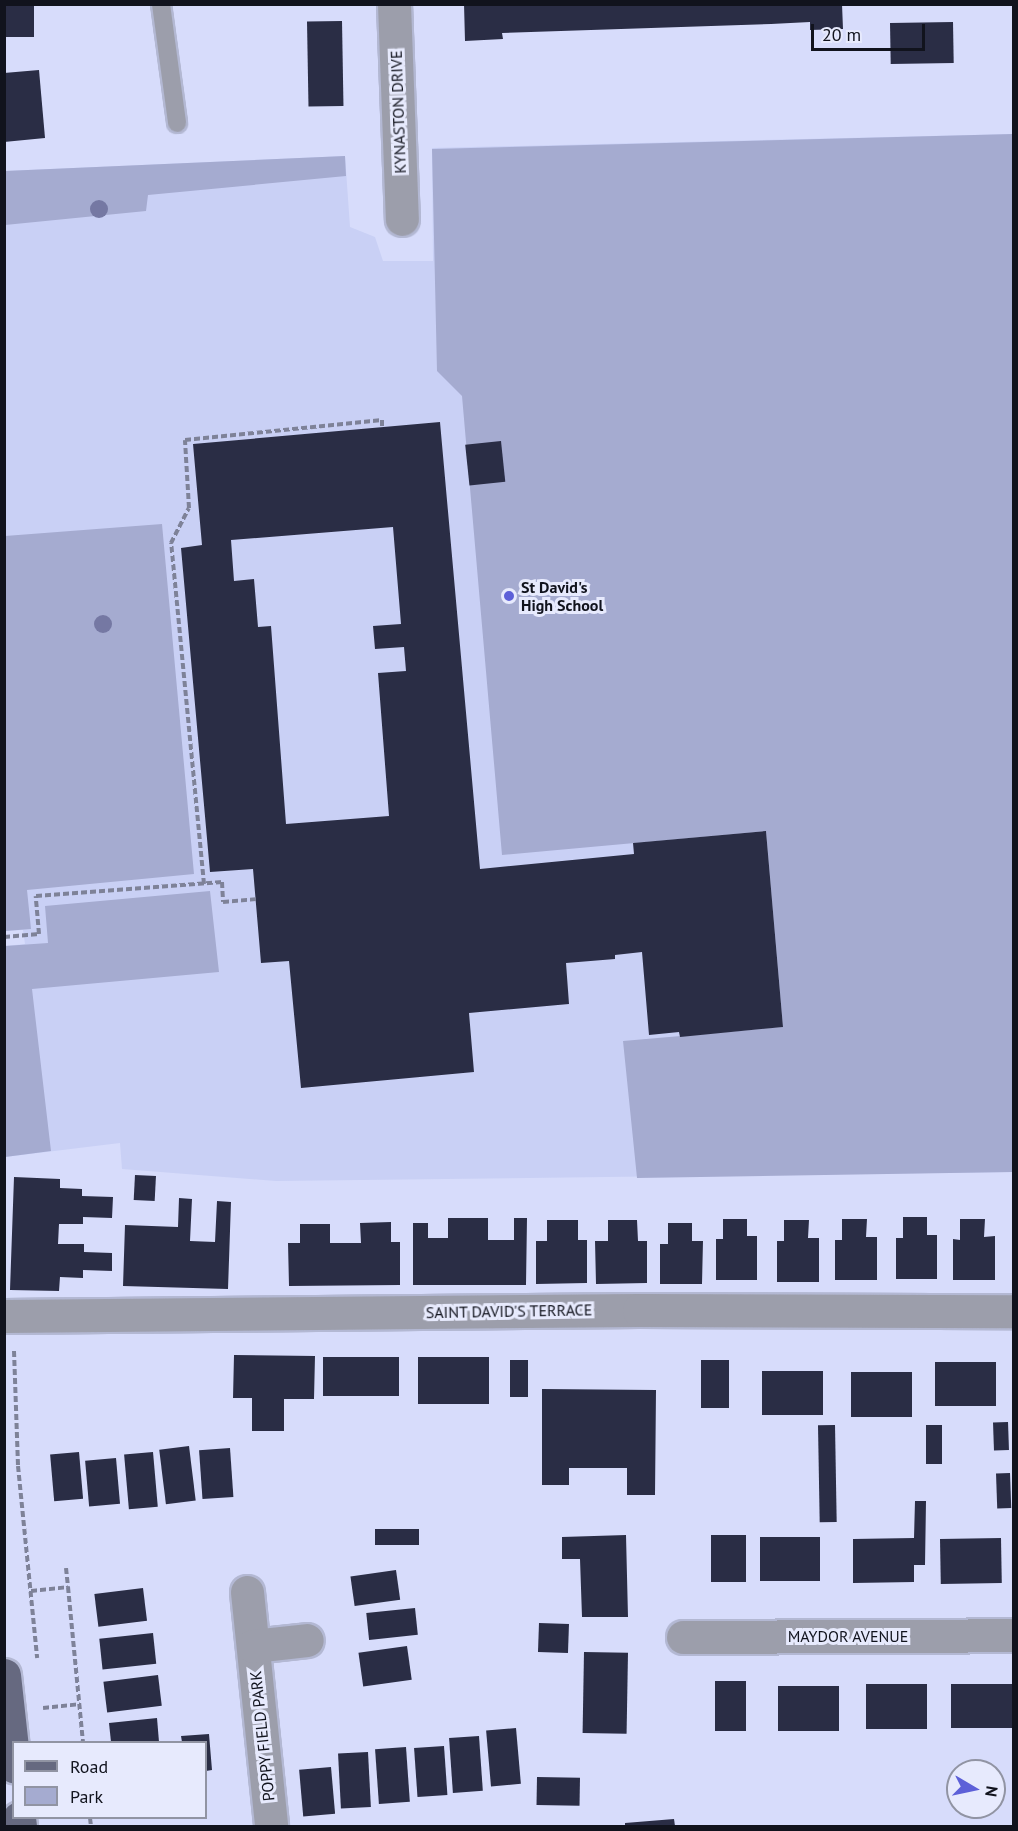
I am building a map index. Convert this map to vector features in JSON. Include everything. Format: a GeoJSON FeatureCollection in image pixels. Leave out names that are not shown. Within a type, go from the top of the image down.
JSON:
{"type":"FeatureCollection","features":[{"type":"Feature","properties":{"kind":"main road"},"geometry":{"type":"LineString","coordinates":[[4,1675],[12,1748]]}},
{"type":"Feature","properties":{"kind":"street","name":"KYNASTON DRIVE"},"geometry":{"type":"LineString","coordinates":[[394,4],[402,219]]}},
{"type":"Feature","properties":{"kind":"street","name":"SAINT DAVID'S TERRACE"},"geometry":{"type":"LineString","coordinates":[[9,1316],[639,1310],[1014,1311]]}},
{"type":"Feature","properties":{"kind":"street","name":"POPPY FIELD PARK"},"geometry":{"type":"LineString","coordinates":[[247,1592],[271,1827]]}},
{"type":"Feature","properties":{"kind":"street","name":"MAYDOR AVENUE"},"geometry":{"type":"LineString","coordinates":[[683,1637],[1014,1635]]}},
{"type":"Feature","properties":{"kind":"street"},"geometry":{"type":"LineString","coordinates":[[253,1646],[307,1640]]}},
{"type":"Feature","properties":{"kind":"lane"},"geometry":{"type":"LineString","coordinates":[[161,4],[177,123]]}},
{"type":"Feature","properties":{"kind":"path"},"geometry":{"type":"LineString","coordinates":[[204,884],[171,543],[189,508],[185,440],[382,420],[382,427]]}},
{"type":"Feature","properties":{"kind":"path"},"geometry":{"type":"LineString","coordinates":[[4,937],[39,934],[36,896],[222,882],[223,902],[256,900]]}},
{"type":"Feature","properties":{"kind":"path"},"geometry":{"type":"LineString","coordinates":[[9,1316],[18,1466],[38,1664]]}},
{"type":"Feature","properties":{"kind":"path"},"geometry":{"type":"LineString","coordinates":[[66,1568],[84,1741]]}},
{"type":"Feature","properties":{"kind":"path"},"geometry":{"type":"LineString","coordinates":[[30,1591],[68,1587]]}},
{"type":"Feature","properties":{"kind":"path"},"geometry":{"type":"LineString","coordinates":[[41,1697],[44,1720]]}},
{"type":"Feature","properties":{"kind":"path"},"geometry":{"type":"LineString","coordinates":[[43,1708],[80,1704]]}},
{"type":"Feature","properties":{"kind":"shaded area","name":"St David's High School"},"geometry":{"type":"Polygon","coordinates":[[[1013,134],[1013,1172],[276,1181],[122,1169],[120,1143],[5,1157],[5,946],[25,944],[23,930],[4,931],[4,171],[345,156],[350,227],[375,237],[383,261],[433,261],[432,148],[1013,134]]]}},
{"type":"Feature","properties":{"kind":"green space"},"geometry":{"type":"Polygon","coordinates":[[[1013,134],[1013,1172],[637,1178],[623,1041],[783,1027],[766,831],[502,855],[462,396],[437,371],[432,149],[1013,134]]]}},
{"type":"Feature","properties":{"kind":"green space"},"geometry":{"type":"Polygon","coordinates":[[[345,156],[346,176],[148,195],[146,211],[5,225],[5,171],[345,156]]]}},
{"type":"Feature","properties":{"kind":"green space"},"geometry":{"type":"Polygon","coordinates":[[[162,524],[194,874],[27,890],[31,929],[5,931],[5,536],[162,524]]]}},
{"type":"Feature","properties":{"kind":"green space"},"geometry":{"type":"Polygon","coordinates":[[[210,891],[219,972],[32,989],[51,1151],[5,1157],[5,946],[48,943],[45,906],[210,891]]]}},
{"type":"Feature","properties":{"kind":"building"},"geometry":{"type":"Polygon","coordinates":[[[4,4],[34,4],[34,37],[4,37],[4,4]]]}},
{"type":"Feature","properties":{"kind":"building"},"geometry":{"type":"Polygon","coordinates":[[[464,4],[842,4],[843,29],[810,30],[810,22],[502,33],[503,39],[465,41],[464,4]]]}},
{"type":"Feature","properties":{"kind":"building"},"geometry":{"type":"Polygon","coordinates":[[[342,21],[343,106],[308,107],[307,22],[342,21]]]}},
{"type":"Feature","properties":{"kind":"building"},"geometry":{"type":"Polygon","coordinates":[[[953,22],[954,63],[891,64],[890,23],[953,22]]]}},
{"type":"Feature","properties":{"kind":"building"},"geometry":{"type":"Polygon","coordinates":[[[39,70],[45,138],[4,142],[4,73],[39,70]]]}},
{"type":"Feature","properties":{"kind":"building"},"geometry":{"type":"Polygon","coordinates":[[[440,422],[480,869],[634,854],[633,843],[766,831],[783,1027],[680,1037],[679,1032],[649,1035],[642,952],[615,955],[615,959],[566,963],[569,1004],[469,1013],[474,1072],[301,1088],[289,961],[261,963],[253,869],[210,872],[181,548],[202,545],[193,444],[440,422]],[[393,527],[231,540],[234,581],[254,579],[258,627],[271,626],[286,824],[389,816],[378,673],[406,671],[404,647],[375,649],[373,626],[401,624],[393,527]]]}},
{"type":"Feature","properties":{"kind":"building"},"geometry":{"type":"Polygon","coordinates":[[[501,441],[505,482],[469,486],[465,445],[501,441]]]}},
{"type":"Feature","properties":{"kind":"building"},"geometry":{"type":"Polygon","coordinates":[[[135,1175],[156,1176],[155,1201],[134,1200],[135,1175]]]}},
{"type":"Feature","properties":{"kind":"building"},"geometry":{"type":"Polygon","coordinates":[[[14,1177],[60,1179],[60,1188],[82,1189],[82,1196],[113,1197],[112,1218],[83,1217],[83,1224],[59,1224],[58,1244],[84,1244],[84,1252],[112,1253],[112,1271],[83,1270],[83,1278],[60,1277],[59,1291],[10,1290],[14,1177]]]}},
{"type":"Feature","properties":{"kind":"building"},"geometry":{"type":"Polygon","coordinates":[[[179,1198],[192,1199],[190,1241],[215,1242],[217,1201],[231,1202],[228,1289],[123,1286],[125,1225],[178,1227],[179,1198]]]}},
{"type":"Feature","properties":{"kind":"building"},"geometry":{"type":"Polygon","coordinates":[[[903,1217],[927,1217],[927,1235],[937,1235],[937,1279],[896,1279],[896,1238],[903,1238],[903,1217]]]}},
{"type":"Feature","properties":{"kind":"building"},"geometry":{"type":"Polygon","coordinates":[[[448,1218],[488,1218],[488,1240],[514,1240],[514,1218],[527,1218],[526,1285],[413,1285],[413,1223],[428,1223],[428,1238],[448,1238],[448,1218]]]}},
{"type":"Feature","properties":{"kind":"building"},"geometry":{"type":"Polygon","coordinates":[[[723,1219],[747,1219],[747,1236],[757,1236],[757,1280],[716,1280],[716,1239],[723,1239],[723,1219]]]}},
{"type":"Feature","properties":{"kind":"building"},"geometry":{"type":"Polygon","coordinates":[[[842,1219],[867,1219],[866,1237],[877,1237],[877,1280],[835,1280],[835,1240],[842,1240],[842,1219]]]}},
{"type":"Feature","properties":{"kind":"building"},"geometry":{"type":"Polygon","coordinates":[[[960,1219],[985,1219],[984,1237],[995,1236],[995,1280],[953,1280],[953,1239],[960,1240],[960,1219]]]}},
{"type":"Feature","properties":{"kind":"building"},"geometry":{"type":"Polygon","coordinates":[[[547,1220],[578,1220],[578,1240],[587,1240],[587,1283],[536,1284],[536,1241],[547,1241],[547,1220]]]}},
{"type":"Feature","properties":{"kind":"building"},"geometry":{"type":"Polygon","coordinates":[[[608,1220],[637,1220],[638,1241],[647,1241],[647,1283],[596,1284],[595,1241],[608,1241],[608,1220]]]}},
{"type":"Feature","properties":{"kind":"building"},"geometry":{"type":"Polygon","coordinates":[[[784,1220],[809,1220],[808,1238],[819,1238],[819,1282],[777,1282],[777,1241],[784,1241],[784,1220]]]}},
{"type":"Feature","properties":{"kind":"building"},"geometry":{"type":"Polygon","coordinates":[[[391,1222],[391,1242],[400,1242],[400,1285],[289,1286],[288,1243],[300,1243],[300,1224],[330,1224],[330,1243],[361,1243],[360,1223],[391,1222]]]}},
{"type":"Feature","properties":{"kind":"building"},"geometry":{"type":"Polygon","coordinates":[[[668,1223],[692,1223],[692,1241],[703,1241],[702,1284],[660,1284],[660,1244],[668,1244],[668,1223]]]}},
{"type":"Feature","properties":{"kind":"building"},"geometry":{"type":"Polygon","coordinates":[[[234,1355],[315,1356],[314,1399],[284,1399],[284,1431],[252,1431],[252,1398],[233,1398],[234,1355]]]}},
{"type":"Feature","properties":{"kind":"building"},"geometry":{"type":"Polygon","coordinates":[[[323,1357],[399,1357],[399,1396],[323,1396],[323,1357]]]}},
{"type":"Feature","properties":{"kind":"building"},"geometry":{"type":"Polygon","coordinates":[[[418,1357],[489,1357],[489,1404],[418,1404],[418,1357]]]}},
{"type":"Feature","properties":{"kind":"building"},"geometry":{"type":"Polygon","coordinates":[[[510,1360],[528,1360],[528,1397],[510,1397],[510,1360]]]}},
{"type":"Feature","properties":{"kind":"building"},"geometry":{"type":"Polygon","coordinates":[[[701,1360],[729,1360],[729,1408],[701,1408],[701,1360]]]}},
{"type":"Feature","properties":{"kind":"building"},"geometry":{"type":"Polygon","coordinates":[[[935,1362],[996,1362],[996,1406],[935,1406],[935,1362]]]}},
{"type":"Feature","properties":{"kind":"building"},"geometry":{"type":"Polygon","coordinates":[[[762,1371],[823,1371],[823,1415],[762,1415],[762,1371]]]}},
{"type":"Feature","properties":{"kind":"building"},"geometry":{"type":"Polygon","coordinates":[[[851,1372],[912,1372],[912,1417],[851,1417],[851,1372]]]}},
{"type":"Feature","properties":{"kind":"building"},"geometry":{"type":"Polygon","coordinates":[[[542,1389],[656,1390],[655,1495],[627,1495],[627,1468],[569,1468],[569,1485],[542,1485],[542,1389]]]}},
{"type":"Feature","properties":{"kind":"building"},"geometry":{"type":"Polygon","coordinates":[[[1008,1422],[1009,1450],[994,1451],[993,1423],[1008,1422]]]}},
{"type":"Feature","properties":{"kind":"building"},"geometry":{"type":"Polygon","coordinates":[[[818,1425],[835,1425],[837,1522],[820,1522],[818,1425]]]}},
{"type":"Feature","properties":{"kind":"building"},"geometry":{"type":"Polygon","coordinates":[[[926,1425],[942,1425],[942,1464],[926,1464],[926,1425]]]}},
{"type":"Feature","properties":{"kind":"building"},"geometry":{"type":"Polygon","coordinates":[[[189,1446],[196,1501],[166,1504],[159,1450],[189,1446]]]}},
{"type":"Feature","properties":{"kind":"building"},"geometry":{"type":"Polygon","coordinates":[[[230,1448],[233,1497],[202,1499],[199,1450],[230,1448]]]}},
{"type":"Feature","properties":{"kind":"building"},"geometry":{"type":"Polygon","coordinates":[[[79,1452],[83,1499],[54,1501],[50,1455],[79,1452]]]}},
{"type":"Feature","properties":{"kind":"building"},"geometry":{"type":"Polygon","coordinates":[[[153,1452],[158,1507],[129,1509],[124,1455],[153,1452]]]}},
{"type":"Feature","properties":{"kind":"building"},"geometry":{"type":"Polygon","coordinates":[[[116,1458],[120,1504],[89,1507],[85,1461],[116,1458]]]}},
{"type":"Feature","properties":{"kind":"building"},"geometry":{"type":"Polygon","coordinates":[[[996,1473],[1010,1473],[1011,1508],[997,1508],[996,1473]]]}},
{"type":"Feature","properties":{"kind":"building"},"geometry":{"type":"Polygon","coordinates":[[[915,1501],[926,1501],[925,1565],[914,1565],[914,1582],[853,1583],[853,1539],[914,1538],[915,1501]]]}},
{"type":"Feature","properties":{"kind":"building"},"geometry":{"type":"Polygon","coordinates":[[[375,1529],[419,1529],[419,1545],[375,1545],[375,1529]]]}},
{"type":"Feature","properties":{"kind":"building"},"geometry":{"type":"Polygon","coordinates":[[[626,1535],[628,1617],[582,1617],[580,1559],[562,1559],[562,1537],[626,1535]]]}},
{"type":"Feature","properties":{"kind":"building"},"geometry":{"type":"Polygon","coordinates":[[[711,1535],[746,1535],[746,1582],[711,1582],[711,1535]]]}},
{"type":"Feature","properties":{"kind":"building"},"geometry":{"type":"Polygon","coordinates":[[[760,1537],[820,1537],[820,1581],[760,1581],[760,1537]]]}},
{"type":"Feature","properties":{"kind":"building"},"geometry":{"type":"Polygon","coordinates":[[[1001,1538],[1002,1583],[941,1584],[940,1539],[1001,1538]]]}},
{"type":"Feature","properties":{"kind":"building"},"geometry":{"type":"Polygon","coordinates":[[[396,1570],[400,1600],[355,1606],[350,1576],[396,1570]]]}},
{"type":"Feature","properties":{"kind":"building"},"geometry":{"type":"Polygon","coordinates":[[[143,1588],[147,1621],[98,1627],[94,1594],[143,1588]]]}},
{"type":"Feature","properties":{"kind":"building"},"geometry":{"type":"Polygon","coordinates":[[[415,1608],[418,1635],[369,1640],[366,1613],[415,1608]]]}},
{"type":"Feature","properties":{"kind":"building"},"geometry":{"type":"Polygon","coordinates":[[[539,1623],[569,1624],[568,1653],[538,1652],[539,1623]]]}},
{"type":"Feature","properties":{"kind":"building"},"geometry":{"type":"Polygon","coordinates":[[[153,1633],[156,1664],[103,1669],[99,1639],[153,1633]]]}},
{"type":"Feature","properties":{"kind":"building"},"geometry":{"type":"Polygon","coordinates":[[[407,1646],[412,1680],[363,1686],[358,1653],[407,1646]]]}},
{"type":"Feature","properties":{"kind":"building"},"geometry":{"type":"Polygon","coordinates":[[[584,1652],[628,1653],[627,1734],[583,1733],[584,1652]]]}},
{"type":"Feature","properties":{"kind":"building"},"geometry":{"type":"Polygon","coordinates":[[[158,1675],[162,1706],[107,1712],[103,1682],[158,1675]]]}},
{"type":"Feature","properties":{"kind":"building"},"geometry":{"type":"Polygon","coordinates":[[[715,1681],[746,1681],[746,1731],[715,1731],[715,1681]]]}},
{"type":"Feature","properties":{"kind":"building"},"geometry":{"type":"Polygon","coordinates":[[[866,1684],[927,1684],[927,1729],[866,1729],[866,1684]]]}},
{"type":"Feature","properties":{"kind":"building"},"geometry":{"type":"Polygon","coordinates":[[[951,1684],[1012,1684],[1012,1728],[951,1728],[951,1684]]]}},
{"type":"Feature","properties":{"kind":"building"},"geometry":{"type":"Polygon","coordinates":[[[778,1686],[839,1686],[839,1731],[778,1731],[778,1686]]]}},
{"type":"Feature","properties":{"kind":"building"},"geometry":{"type":"Polygon","coordinates":[[[157,1718],[159,1741],[111,1741],[109,1723],[157,1718]]]}},
{"type":"Feature","properties":{"kind":"building"},"geometry":{"type":"Polygon","coordinates":[[[516,1728],[521,1784],[491,1786],[486,1731],[516,1728]]]}},
{"type":"Feature","properties":{"kind":"building"},"geometry":{"type":"Polygon","coordinates":[[[209,1734],[212,1770],[207,1771],[207,1741],[182,1741],[181,1736],[209,1734]]]}},
{"type":"Feature","properties":{"kind":"building"},"geometry":{"type":"Polygon","coordinates":[[[479,1736],[483,1791],[453,1793],[449,1738],[479,1736]]]}},
{"type":"Feature","properties":{"kind":"building"},"geometry":{"type":"Polygon","coordinates":[[[444,1746],[447,1795],[417,1797],[414,1748],[444,1746]]]}},
{"type":"Feature","properties":{"kind":"building"},"geometry":{"type":"Polygon","coordinates":[[[406,1747],[410,1802],[379,1804],[375,1749],[406,1747]]]}},
{"type":"Feature","properties":{"kind":"building"},"geometry":{"type":"Polygon","coordinates":[[[368,1752],[371,1807],[341,1808],[338,1754],[368,1752]]]}},
{"type":"Feature","properties":{"kind":"building"},"geometry":{"type":"Polygon","coordinates":[[[331,1767],[335,1814],[303,1817],[299,1770],[331,1767]]]}},
{"type":"Feature","properties":{"kind":"building"},"geometry":{"type":"Polygon","coordinates":[[[537,1777],[580,1778],[580,1806],[537,1805],[537,1777]]]}},
{"type":"Feature","properties":{"kind":"building"},"geometry":{"type":"Polygon","coordinates":[[[674,1819],[675,1826],[625,1826],[625,1823],[674,1819]]]}},
{"type":"Feature","properties":{"kind":"place","name":"St David's High School"},"geometry":{"type":"Point","coordinates":[509,596]}}]}
